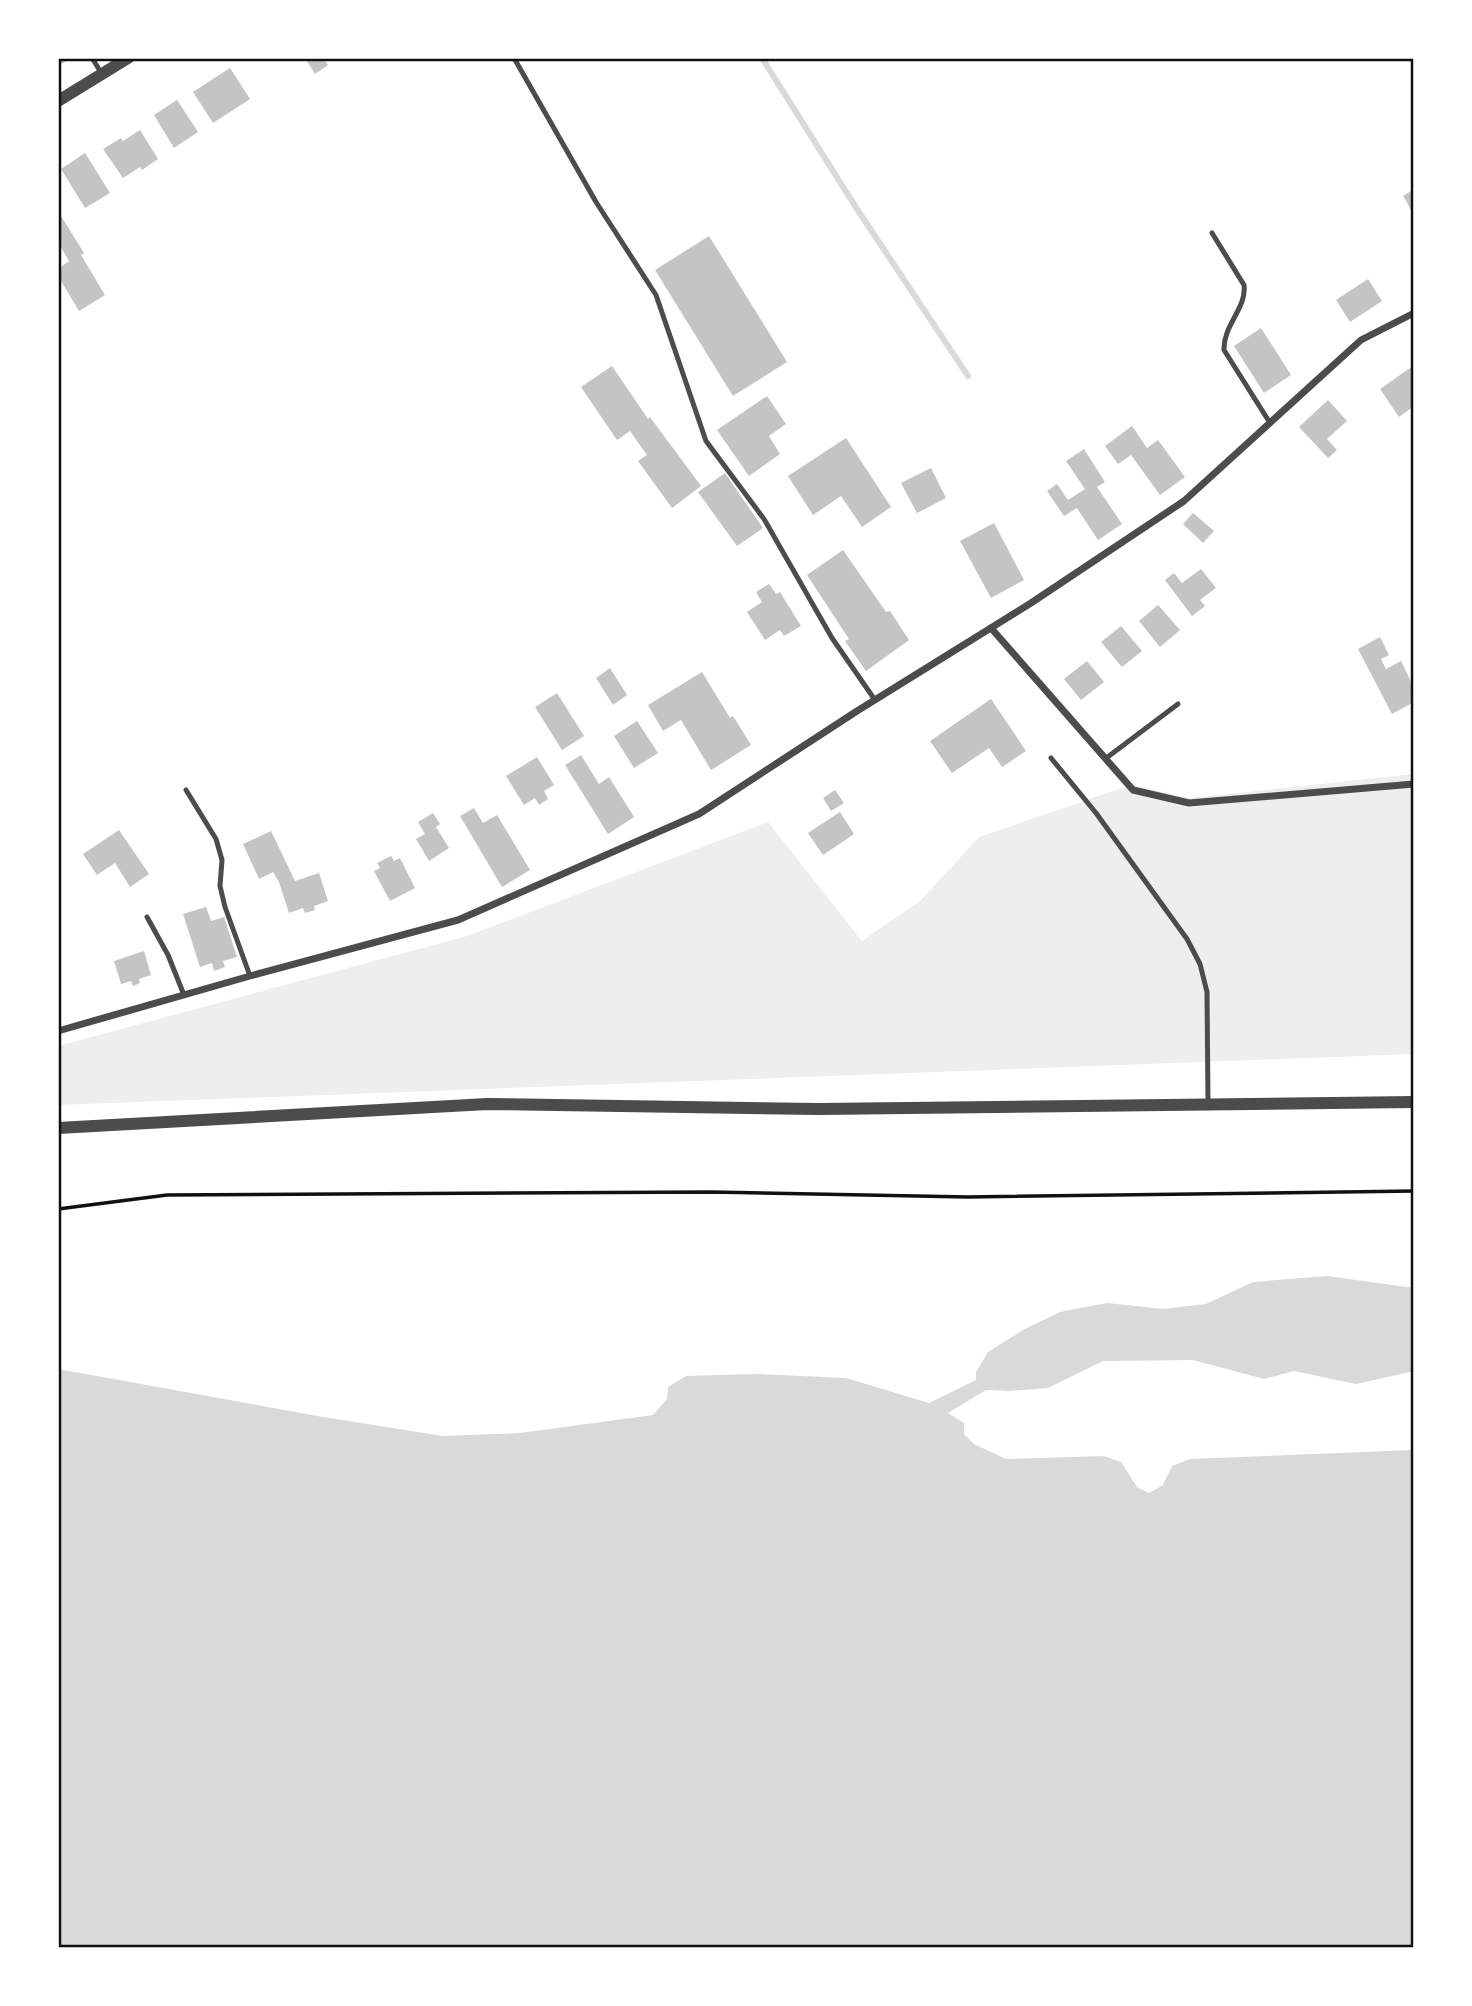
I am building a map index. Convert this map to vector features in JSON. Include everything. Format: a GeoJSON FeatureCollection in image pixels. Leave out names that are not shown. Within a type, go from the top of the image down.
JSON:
{"type":"FeatureCollection","features":[{"type":"Feature","properties":{"kind":"street"},"geometry":{"type":"LineString","coordinates":[[58,100],[128,58]]}},
{"type":"Feature","properties":{"kind":"street"},"geometry":{"type":"LineString","coordinates":[[58,1031],[458,920],[699,814],[1184,501],[1362,340],[1414,313]]}},
{"type":"Feature","properties":{"kind":"street"},"geometry":{"type":"LineString","coordinates":[[991,628],[1133,790],[1189,803],[1414,784]]}},
{"type":"Feature","properties":{"kind":"street"},"geometry":{"type":"LineString","coordinates":[[58,1128],[487,1104],[819,1109],[1414,1102]]}},
{"type":"Feature","properties":{"kind":"lane"},"geometry":{"type":"LineString","coordinates":[[92,58],[102,74]]}},
{"type":"Feature","properties":{"kind":"lane"},"geometry":{"type":"LineString","coordinates":[[514,58],[596,202],[656,295],[706,441],[764,519],[832,638],[875,700]]}},
{"type":"Feature","properties":{"kind":"lane"},"geometry":{"type":"LineString","coordinates":[[1212,233],[1244,285],[1245,295],[1224,338],[1224,350],[1270,423]]}},
{"type":"Feature","properties":{"kind":"lane"},"geometry":{"type":"LineString","coordinates":[[1105,759],[1178,704]]}},
{"type":"Feature","properties":{"kind":"lane"},"geometry":{"type":"LineString","coordinates":[[1051,758],[1096,813],[1195,953],[1207,992],[1208,1103]]}},
{"type":"Feature","properties":{"kind":"lane"},"geometry":{"type":"LineString","coordinates":[[186,790],[216,839],[222,860],[220,887],[250,976]]}},
{"type":"Feature","properties":{"kind":"lane"},"geometry":{"type":"LineString","coordinates":[[147,916],[169,955],[184,995]]}},
{"type":"Feature","properties":{"kind":"path"},"geometry":{"type":"LineString","coordinates":[[58,1209],[166,1195],[712,1192],[968,1197],[1414,1191]]}},
{"type":"Feature","properties":{"kind":"shaded area"},"geometry":{"type":"Polygon","coordinates":[[[1414,774],[1414,1054],[58,1105],[58,1046],[467,936],[768,822],[862,941],[920,901],[979,837],[1122,788],[1137,786],[1190,798],[1414,774]]]}},
{"type":"Feature","properties":{"kind":"shaded area"},"geometry":{"type":"Polygon","coordinates":[[[1327,1276],[1414,1288],[1414,1371],[1356,1384],[1294,1371],[1264,1379],[1193,1360],[1103,1361],[1048,1388],[986,1390],[948,1413],[964,1423],[964,1434],[974,1444],[1006,1459],[1104,1456],[1121,1462],[1137,1487],[1149,1493],[1163,1485],[1172,1466],[1190,1459],[1414,1450],[1414,1948],[58,1948],[58,1369],[443,1436],[520,1433],[653,1415],[667,1399],[668,1387],[686,1376],[757,1374],[846,1378],[929,1403],[976,1380],[976,1372],[988,1352],[1025,1329],[1060,1312],[1107,1303],[1163,1309],[1206,1304],[1253,1282],[1327,1276]]]}},
{"type":"Feature","properties":{"kind":"building"},"geometry":{"type":"Polygon","coordinates":[[[58,58],[71,58],[60,65],[58,58]]]}},
{"type":"Feature","properties":{"kind":"building"},"geometry":{"type":"Polygon","coordinates":[[[305,58],[323,58],[328,65],[315,74],[305,58]]]}},
{"type":"Feature","properties":{"kind":"building"},"geometry":{"type":"Polygon","coordinates":[[[230,68],[250,99],[213,123],[193,92],[230,68]]]}},
{"type":"Feature","properties":{"kind":"building"},"geometry":{"type":"Polygon","coordinates":[[[177,100],[198,132],[174,148],[154,115],[177,100]]]}},
{"type":"Feature","properties":{"kind":"building"},"geometry":{"type":"Polygon","coordinates":[[[140,130],[158,159],[123,178],[103,149],[140,130]]]}},
{"type":"Feature","properties":{"kind":"building"},"geometry":{"type":"Polygon","coordinates":[[[85,153],[110,193],[85,208],[61,169],[85,153]]]}},
{"type":"Feature","properties":{"kind":"building"},"geometry":{"type":"Polygon","coordinates":[[[1414,189],[1414,215],[1403,196],[1414,189]]]}},
{"type":"Feature","properties":{"kind":"building"},"geometry":{"type":"Polygon","coordinates":[[[61,216],[105,295],[79,311],[58,276],[58,269],[69,261],[58,242],[58,218],[61,216]]]}},
{"type":"Feature","properties":{"kind":"building"},"geometry":{"type":"Polygon","coordinates":[[[709,236],[787,362],[733,396],[655,270],[709,236]]]}},
{"type":"Feature","properties":{"kind":"building"},"geometry":{"type":"Polygon","coordinates":[[[1368,279],[1382,301],[1350,322],[1336,300],[1368,279]]]}},
{"type":"Feature","properties":{"kind":"building"},"geometry":{"type":"Polygon","coordinates":[[[1261,328],[1291,375],[1264,393],[1234,346],[1261,328]]]}},
{"type":"Feature","properties":{"kind":"building"},"geometry":{"type":"Polygon","coordinates":[[[612,366],[648,419],[650,417],[701,486],[672,508],[638,461],[647,455],[630,431],[617,440],[581,387],[612,366]]]}},
{"type":"Feature","properties":{"kind":"building"},"geometry":{"type":"Polygon","coordinates":[[[1413,366],[1414,406],[1399,417],[1380,389],[1413,366]]]}},
{"type":"Feature","properties":{"kind":"building"},"geometry":{"type":"Polygon","coordinates":[[[767,396],[786,424],[769,436],[780,454],[749,476],[717,430],[767,396]]]}},
{"type":"Feature","properties":{"kind":"building"},"geometry":{"type":"Polygon","coordinates":[[[1328,400],[1347,421],[1327,439],[1337,450],[1328,458],[1299,427],[1328,400]]]}},
{"type":"Feature","properties":{"kind":"building"},"geometry":{"type":"Polygon","coordinates":[[[1132,426],[1147,448],[1158,440],[1185,477],[1160,495],[1131,455],[1118,464],[1105,446],[1132,426]]]}},
{"type":"Feature","properties":{"kind":"building"},"geometry":{"type":"Polygon","coordinates":[[[846,438],[891,507],[862,527],[841,496],[813,515],[788,476],[846,438]]]}},
{"type":"Feature","properties":{"kind":"building"},"geometry":{"type":"Polygon","coordinates":[[[1084,449],[1105,482],[1097,487],[1122,524],[1098,540],[1077,508],[1064,516],[1047,491],[1057,484],[1068,500],[1085,489],[1066,461],[1084,449]]]}},
{"type":"Feature","properties":{"kind":"building"},"geometry":{"type":"Polygon","coordinates":[[[931,468],[946,498],[917,513],[901,483],[931,468]]]}},
{"type":"Feature","properties":{"kind":"building"},"geometry":{"type":"Polygon","coordinates":[[[725,473],[763,528],[737,546],[698,492],[725,473]]]}},
{"type":"Feature","properties":{"kind":"building"},"geometry":{"type":"Polygon","coordinates":[[[1193,513],[1214,531],[1203,543],[1183,524],[1193,513]]]}},
{"type":"Feature","properties":{"kind":"building"},"geometry":{"type":"Polygon","coordinates":[[[994,523],[1024,580],[991,598],[960,541],[994,523]]]}},
{"type":"Feature","properties":{"kind":"building"},"geometry":{"type":"Polygon","coordinates":[[[843,550],[909,640],[866,671],[845,641],[849,639],[807,575],[843,550]]]}},
{"type":"Feature","properties":{"kind":"building"},"geometry":{"type":"Polygon","coordinates":[[[1201,569],[1216,588],[1200,600],[1205,606],[1192,616],[1165,580],[1174,573],[1182,583],[1201,569]]]}},
{"type":"Feature","properties":{"kind":"building"},"geometry":{"type":"Polygon","coordinates":[[[769,584],[776,594],[780,592],[801,626],[784,636],[780,630],[765,640],[747,612],[762,602],[756,592],[769,584]]]}},
{"type":"Feature","properties":{"kind":"building"},"geometry":{"type":"Polygon","coordinates":[[[1158,605],[1180,630],[1160,647],[1139,621],[1158,605]]]}},
{"type":"Feature","properties":{"kind":"building"},"geometry":{"type":"Polygon","coordinates":[[[1121,626],[1142,651],[1122,667],[1101,642],[1121,626]]]}},
{"type":"Feature","properties":{"kind":"building"},"geometry":{"type":"Polygon","coordinates":[[[1380,637],[1389,655],[1381,659],[1386,669],[1401,661],[1414,688],[1414,702],[1392,714],[1358,649],[1380,637]]]}},
{"type":"Feature","properties":{"kind":"building"},"geometry":{"type":"Polygon","coordinates":[[[1087,661],[1104,682],[1081,700],[1064,679],[1087,661]]]}},
{"type":"Feature","properties":{"kind":"building"},"geometry":{"type":"Polygon","coordinates":[[[610,668],[627,695],[613,705],[596,678],[610,668]]]}},
{"type":"Feature","properties":{"kind":"building"},"geometry":{"type":"Polygon","coordinates":[[[702,672],[730,718],[733,716],[751,745],[711,770],[681,720],[663,731],[648,705],[702,672]]]}},
{"type":"Feature","properties":{"kind":"building"},"geometry":{"type":"Polygon","coordinates":[[[557,693],[584,736],[562,750],[535,707],[557,693]]]}},
{"type":"Feature","properties":{"kind":"building"},"geometry":{"type":"Polygon","coordinates":[[[991,699],[1026,751],[1002,767],[989,748],[952,773],[930,741],[991,699]]]}},
{"type":"Feature","properties":{"kind":"building"},"geometry":{"type":"Polygon","coordinates":[[[637,721],[658,753],[634,768],[614,736],[637,721]]]}},
{"type":"Feature","properties":{"kind":"building"},"geometry":{"type":"Polygon","coordinates":[[[581,755],[599,784],[609,777],[634,817],[608,834],[565,765],[581,755]]]}},
{"type":"Feature","properties":{"kind":"building"},"geometry":{"type":"Polygon","coordinates":[[[537,757],[554,785],[544,791],[548,799],[539,805],[535,798],[524,805],[506,776],[537,757]]]}},
{"type":"Feature","properties":{"kind":"building"},"geometry":{"type":"Polygon","coordinates":[[[835,790],[844,803],[831,811],[823,798],[835,790]]]}},
{"type":"Feature","properties":{"kind":"building"},"geometry":{"type":"Polygon","coordinates":[[[474,808],[483,823],[497,815],[530,870],[502,887],[460,816],[474,808]]]}},
{"type":"Feature","properties":{"kind":"building"},"geometry":{"type":"Polygon","coordinates":[[[840,812],[854,834],[823,855],[808,833],[840,812]]]}},
{"type":"Feature","properties":{"kind":"building"},"geometry":{"type":"Polygon","coordinates":[[[433,813],[440,824],[436,827],[449,848],[429,861],[416,839],[425,834],[418,822],[433,813]]]}},
{"type":"Feature","properties":{"kind":"building"},"geometry":{"type":"Polygon","coordinates":[[[119,830],[149,874],[130,887],[115,863],[97,875],[83,854],[119,830]]]}},
{"type":"Feature","properties":{"kind":"building"},"geometry":{"type":"Polygon","coordinates":[[[271,831],[295,881],[319,873],[328,901],[314,906],[315,910],[305,913],[303,908],[289,913],[273,872],[259,879],[243,844],[271,831]]]}},
{"type":"Feature","properties":{"kind":"building"},"geometry":{"type":"Polygon","coordinates":[[[391,856],[394,861],[400,858],[415,888],[390,901],[374,871],[380,868],[377,863],[391,856]]]}},
{"type":"Feature","properties":{"kind":"building"},"geometry":{"type":"Polygon","coordinates":[[[206,907],[211,921],[224,917],[237,957],[223,961],[225,967],[214,971],[212,963],[200,967],[183,914],[206,907]]]}},
{"type":"Feature","properties":{"kind":"building"},"geometry":{"type":"Polygon","coordinates":[[[144,951],[151,975],[139,979],[140,983],[133,986],[131,981],[121,984],[114,961],[144,951]]]}},
{"type":"Feature","properties":{"kind":"waterway"},"geometry":{"type":"LineString","coordinates":[[762,58],[857,209],[968,376]]}}]}
